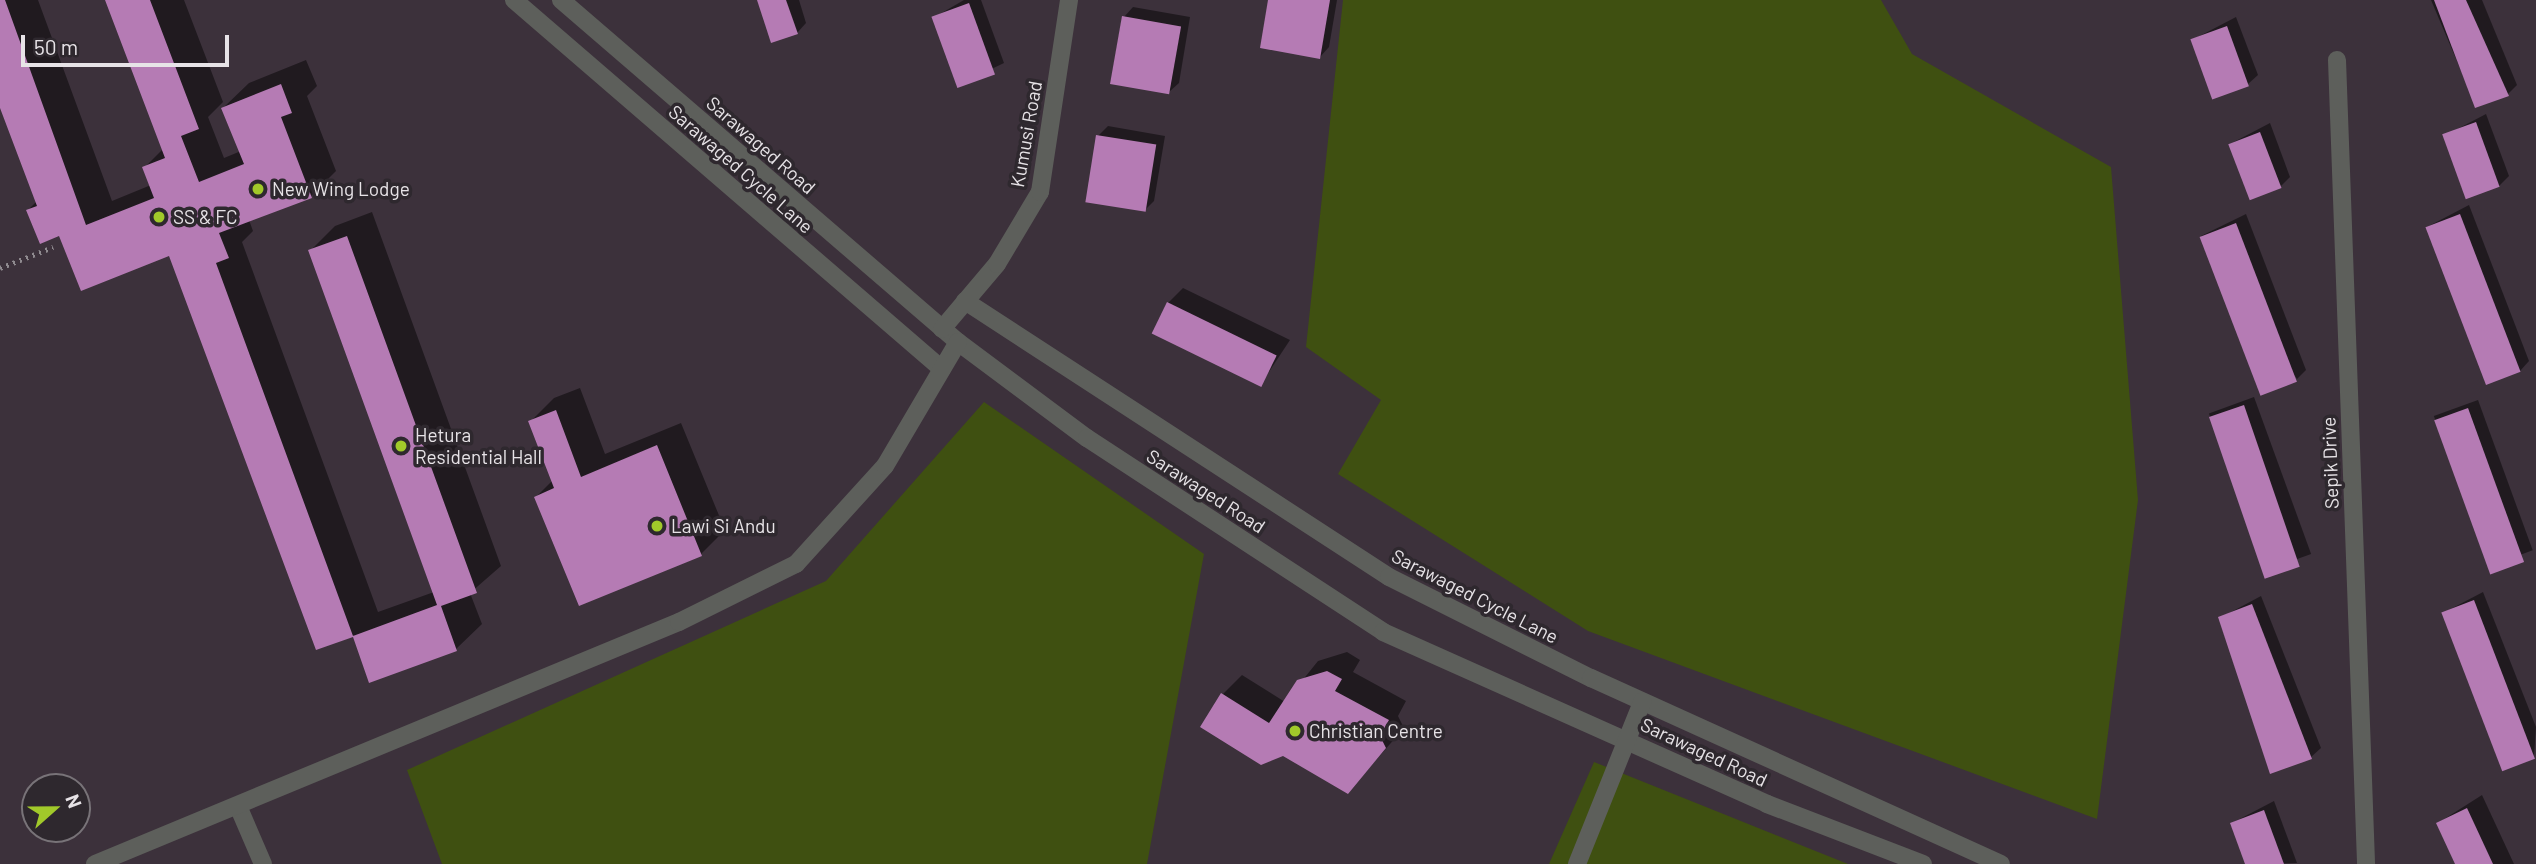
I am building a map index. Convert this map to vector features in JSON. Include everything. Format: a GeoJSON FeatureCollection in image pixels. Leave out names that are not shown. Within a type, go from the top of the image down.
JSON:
{"type":"FeatureCollection","features":[{"type":"Feature","properties":{"kind":"street","name":"Sarawaged Cycle Lane"},"geometry":{"type":"LineString","coordinates":[[514,0],[942,369]]}},
{"type":"Feature","properties":{"kind":"street","name":"Sarawaged Road"},"geometry":{"type":"LineString","coordinates":[[561,0],[958,342],[1087,438],[1382,632],[1767,804],[1923,864]]}},
{"type":"Feature","properties":{"kind":"street","name":"Kumusi Road"},"geometry":{"type":"LineString","coordinates":[[942,329],[997,264],[1040,191],[1069,0]]}},
{"type":"Feature","properties":{"kind":"street"},"geometry":{"type":"LineString","coordinates":[[2337,60],[2366,864]]}},
{"type":"Feature","properties":{"kind":"street","name":"Sarawaged Cycle Lane"},"geometry":{"type":"LineString","coordinates":[[965,301],[1389,577],[1642,702],[2001,864]]}},
{"type":"Feature","properties":{"kind":"street"},"geometry":{"type":"LineString","coordinates":[[95,864],[679,622],[796,564],[885,466],[958,342]]}},
{"type":"Feature","properties":{"kind":"street"},"geometry":{"type":"LineString","coordinates":[[1577,864],[1642,702]]}},
{"type":"Feature","properties":{"kind":"street"},"geometry":{"type":"LineString","coordinates":[[238,806],[262,864]]}},
{"type":"Feature","properties":{"kind":"path"},"geometry":{"type":"LineString","coordinates":[[0,268],[53,247]]}},
{"type":"Feature","properties":{"kind":"shaded area"},"geometry":{"type":"Polygon","coordinates":[[[0,0],[2536,0],[2536,864],[0,864],[0,0]]]}},
{"type":"Feature","properties":{"kind":"green space"},"geometry":{"type":"Polygon","coordinates":[[[1343,0],[1881,0],[1912,54],[2111,167],[2138,500],[2097,819],[1588,631],[1338,474],[1381,400],[1306,347],[1343,0]]]}},
{"type":"Feature","properties":{"kind":"green space"},"geometry":{"type":"Polygon","coordinates":[[[984,402],[1204,554],[1147,864],[442,864],[407,770],[826,581],[984,402]]]}},
{"type":"Feature","properties":{"kind":"green space"},"geometry":{"type":"Polygon","coordinates":[[[1594,762],[1848,864],[1549,864],[1594,762]]]}},
{"type":"Feature","properties":{"kind":"building"},"geometry":{"type":"Polygon","coordinates":[[[0,0],[5,0],[86,225],[154,198],[142,167],[165,158],[105,0],[150,0],[199,129],[181,136],[199,182],[244,164],[221,108],[281,84],[292,113],[281,117],[312,198],[219,233],[229,258],[216,263],[353,636],[437,605],[308,250],[347,236],[477,593],[441,606],[457,651],[369,683],[353,637],[316,650],[169,256],[81,291],[59,236],[40,244],[26,210],[37,206],[0,108],[0,0]]]}},
{"type":"Feature","properties":{"kind":"building"},"geometry":{"type":"Polygon","coordinates":[[[757,0],[786,0],[798,34],[771,43],[757,0]]]}},
{"type":"Feature","properties":{"kind":"building"},"geometry":{"type":"Polygon","coordinates":[[[1268,0],[1330,0],[1320,59],[1260,48],[1268,0]]]}},
{"type":"Feature","properties":{"kind":"building"},"geometry":{"type":"Polygon","coordinates":[[[2434,0],[2466,0],[2509,96],[2475,108],[2434,0]]]}},
{"type":"Feature","properties":{"kind":"building"},"geometry":{"type":"Polygon","coordinates":[[[969,3],[995,74],[957,88],[931,17],[969,3]]]}},
{"type":"Feature","properties":{"kind":"building"},"geometry":{"type":"Polygon","coordinates":[[[1122,16],[1181,26],[1169,94],[1110,84],[1122,16]]]}},
{"type":"Feature","properties":{"kind":"building"},"geometry":{"type":"Polygon","coordinates":[[[2227,26],[2249,86],[2212,99],[2190,39],[2227,26]]]}},
{"type":"Feature","properties":{"kind":"building"},"geometry":{"type":"Polygon","coordinates":[[[2476,122],[2500,187],[2466,199],[2442,134],[2476,122]]]}},
{"type":"Feature","properties":{"kind":"building"},"geometry":{"type":"Polygon","coordinates":[[[2260,132],[2282,188],[2250,200],[2228,144],[2260,132]]]}},
{"type":"Feature","properties":{"kind":"building"},"geometry":{"type":"Polygon","coordinates":[[[1096,135],[1156,145],[1146,212],[1085,202],[1096,135]]]}},
{"type":"Feature","properties":{"kind":"building"},"geometry":{"type":"Polygon","coordinates":[[[2460,214],[2521,372],[2486,385],[2425,227],[2460,214]]]}},
{"type":"Feature","properties":{"kind":"building"},"geometry":{"type":"Polygon","coordinates":[[[2236,223],[2297,382],[2261,396],[2200,237],[2236,223]]]}},
{"type":"Feature","properties":{"kind":"building"},"geometry":{"type":"Polygon","coordinates":[[[1167,302],[1277,355],[1261,387],[1152,333],[1167,302]]]}},
{"type":"Feature","properties":{"kind":"building"},"geometry":{"type":"Polygon","coordinates":[[[2244,405],[2300,567],[2265,579],[2209,417],[2244,405]]]}},
{"type":"Feature","properties":{"kind":"building"},"geometry":{"type":"Polygon","coordinates":[[[2468,408],[2524,562],[2490,574],[2434,420],[2468,408]]]}},
{"type":"Feature","properties":{"kind":"building","name":"Lawi Si Andu"},"geometry":{"type":"Polygon","coordinates":[[[556,410],[581,477],[657,445],[702,556],[579,606],[534,497],[554,488],[528,421],[556,410]]]}},
{"type":"Feature","properties":{"kind":"building"},"geometry":{"type":"Polygon","coordinates":[[[2474,600],[2535,759],[2502,771],[2441,613],[2474,600]]]}},
{"type":"Feature","properties":{"kind":"building"},"geometry":{"type":"Polygon","coordinates":[[[2252,604],[2312,759],[2270,774],[2218,617],[2252,604]]]}},
{"type":"Feature","properties":{"kind":"building","name":"Christian Centre"},"geometry":{"type":"Polygon","coordinates":[[[1327,671],[1342,679],[1335,691],[1389,720],[1380,736],[1386,748],[1348,794],[1283,756],[1261,765],[1200,727],[1221,693],[1269,723],[1297,680],[1327,671]]]}},
{"type":"Feature","properties":{"kind":"building"},"geometry":{"type":"Polygon","coordinates":[[[2467,808],[2493,864],[2455,864],[2436,823],[2467,808]]]}},
{"type":"Feature","properties":{"kind":"building"},"geometry":{"type":"Polygon","coordinates":[[[2264,810],[2284,864],[2245,864],[2230,823],[2264,810]]]}},
{"type":"Feature","properties":{"kind":"place","name":"New Wing Lodge"},"geometry":{"type":"Point","coordinates":[258,189]}},
{"type":"Feature","properties":{"kind":"place","name":"SS & FC"},"geometry":{"type":"Point","coordinates":[159,217]}},
{"type":"Feature","properties":{"kind":"place","name":"Hetura Residential Hall"},"geometry":{"type":"Point","coordinates":[401,446]}},
{"type":"Feature","properties":{"kind":"place","name":"Lawi Si Andu"},"geometry":{"type":"Point","coordinates":[657,526]}},
{"type":"Feature","properties":{"kind":"place","name":"Christian Centre"},"geometry":{"type":"Point","coordinates":[1295,731]}}]}
